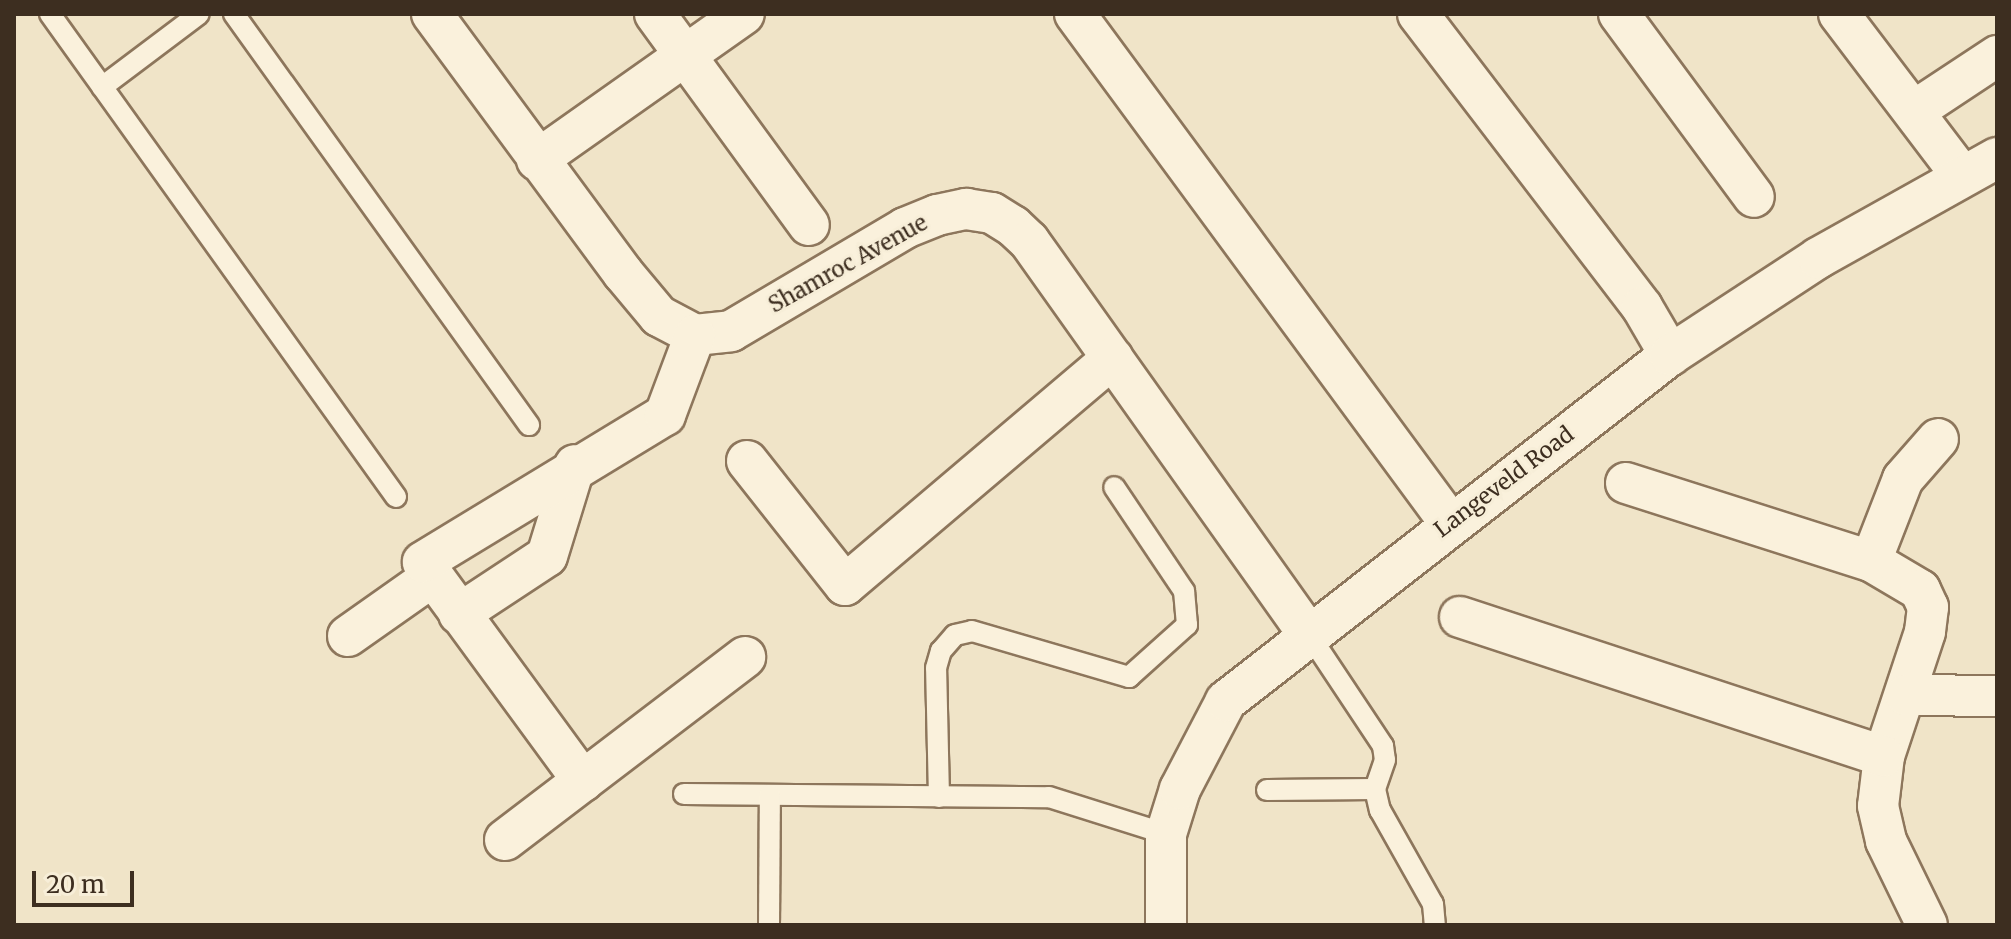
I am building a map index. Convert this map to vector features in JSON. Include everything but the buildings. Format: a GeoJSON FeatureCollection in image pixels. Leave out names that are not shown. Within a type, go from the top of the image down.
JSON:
{"type":"FeatureCollection","features":[{"type":"Feature","properties":{"kind":"street"},"geometry":{"type":"LineString","coordinates":[[348,636],[428,569],[575,465],[665,415],[678,391],[695,335],[659,316],[537,160],[432,14]]}},
{"type":"Feature","properties":{"kind":"street"},"geometry":{"type":"LineString","coordinates":[[655,14],[809,225]]}},
{"type":"Feature","properties":{"kind":"street"},"geometry":{"type":"LineString","coordinates":[[537,160],[744,14]]}},
{"type":"Feature","properties":{"kind":"street"},"geometry":{"type":"LineString","coordinates":[[1075,14],[1450,523]]}},
{"type":"Feature","properties":{"kind":"street"},"geometry":{"type":"LineString","coordinates":[[1418,14],[1642,307],[1670,355]]}},
{"type":"Feature","properties":{"kind":"street"},"geometry":{"type":"LineString","coordinates":[[1619,14],[1754,197]]}},
{"type":"Feature","properties":{"kind":"street"},"geometry":{"type":"LineString","coordinates":[[1839,14],[1962,176]]}},
{"type":"Feature","properties":{"kind":"street"},"geometry":{"type":"LineString","coordinates":[[1914,111],[1997,56]]}},
{"type":"Feature","properties":{"kind":"street","name":"Langeveld Road"},"geometry":{"type":"LineString","coordinates":[[1166,925],[1166,834],[1180,789],[1226,701],[1308,633],[1670,355],[1818,258],[1997,158]]}},
{"type":"Feature","properties":{"kind":"street","name":"Shamroc Avenue"},"geometry":{"type":"LineString","coordinates":[[695,335],[731,331],[905,228],[966,209],[992,213],[1029,241],[1308,633]]}},
{"type":"Feature","properties":{"kind":"street"},"geometry":{"type":"LineString","coordinates":[[747,461],[845,585],[1113,358]]}},
{"type":"Feature","properties":{"kind":"street"},"geometry":{"type":"LineString","coordinates":[[1871,561],[1907,471],[1938,439]]}},
{"type":"Feature","properties":{"kind":"street"},"geometry":{"type":"LineString","coordinates":[[459,614],[547,556],[575,465]]}},
{"type":"Feature","properties":{"kind":"street"},"geometry":{"type":"LineString","coordinates":[[1626,483],[1871,561],[1920,590],[1928,607],[1906,695],[1884,756],[1878,806],[1886,841],[1927,925]]}},
{"type":"Feature","properties":{"kind":"street"},"geometry":{"type":"LineString","coordinates":[[428,569],[583,781]]}},
{"type":"Feature","properties":{"kind":"street"},"geometry":{"type":"LineString","coordinates":[[1460,617],[1884,756]]}},
{"type":"Feature","properties":{"kind":"street"},"geometry":{"type":"LineString","coordinates":[[505,840],[745,657]]}},
{"type":"Feature","properties":{"kind":"street"},"geometry":{"type":"LineString","coordinates":[[1906,695],[1997,696]]}},
{"type":"Feature","properties":{"kind":"lane"},"geometry":{"type":"LineString","coordinates":[[50,14],[396,497]]}},
{"type":"Feature","properties":{"kind":"lane"},"geometry":{"type":"LineString","coordinates":[[102,87],[199,14]]}},
{"type":"Feature","properties":{"kind":"lane"},"geometry":{"type":"LineString","coordinates":[[234,14],[529,425]]}},
{"type":"Feature","properties":{"kind":"lane"},"geometry":{"type":"LineString","coordinates":[[939,797],[936,668],[941,651],[955,635],[972,631],[1129,677],[1187,625],[1184,591],[1114,487]]}},
{"type":"Feature","properties":{"kind":"lane"},"geometry":{"type":"LineString","coordinates":[[1308,633],[1383,746],[1385,760],[1375,789],[1380,810],[1433,904],[1435,925]]}},
{"type":"Feature","properties":{"kind":"lane"},"geometry":{"type":"LineString","coordinates":[[1267,790],[1375,789]]}},
{"type":"Feature","properties":{"kind":"lane"},"geometry":{"type":"LineString","coordinates":[[684,794],[1049,797],[1166,834]]}},
{"type":"Feature","properties":{"kind":"lane"},"geometry":{"type":"LineString","coordinates":[[769,925],[770,795]]}}]}
